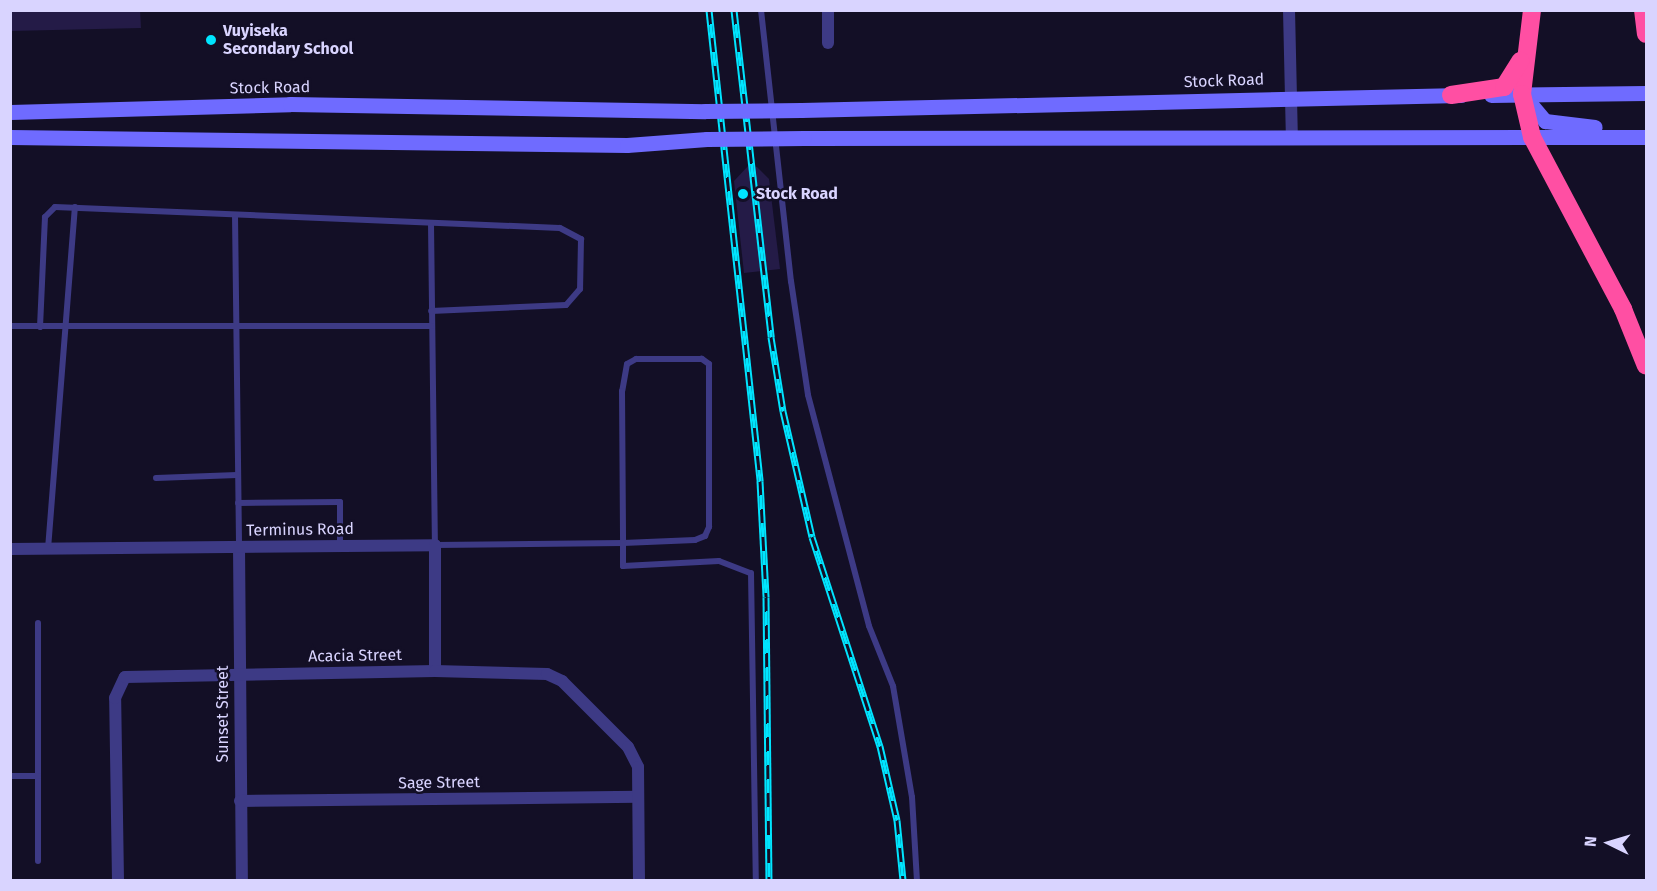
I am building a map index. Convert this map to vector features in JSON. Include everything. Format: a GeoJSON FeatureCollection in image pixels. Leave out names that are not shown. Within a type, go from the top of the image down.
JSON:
{"type":"FeatureCollection","features":[{"type":"Feature","properties":{"kind":"highway"},"geometry":{"type":"LineString","coordinates":[[1530,10],[1522,94],[1532,137],[1623,309],[1647,366]]}},
{"type":"Feature","properties":{"kind":"highway"},"geometry":{"type":"LineString","coordinates":[[1451,95],[1497,90],[1509,83],[1519,66],[1530,10]]}},
{"type":"Feature","properties":{"kind":"highway"},"geometry":{"type":"LineString","coordinates":[[1643,10],[1647,34]]}},
{"type":"Feature","properties":{"kind":"main road","name":"Stock Road"},"geometry":{"type":"LineString","coordinates":[[10,112],[290,104],[705,111],[801,110],[1048,106],[1291,97],[1647,93]]}},
{"type":"Feature","properties":{"kind":"main road"},"geometry":{"type":"LineString","coordinates":[[1522,94],[1545,122],[1576,127],[1647,127]]}},
{"type":"Feature","properties":{"kind":"main road"},"geometry":{"type":"LineString","coordinates":[[10,137],[627,145],[707,139],[804,138],[1647,137]]}},
{"type":"Feature","properties":{"kind":"street"},"geometry":{"type":"LineString","coordinates":[[828,10],[828,43]]}},
{"type":"Feature","properties":{"kind":"street"},"geometry":{"type":"LineString","coordinates":[[1289,10],[1292,139]]}},
{"type":"Feature","properties":{"kind":"street"},"geometry":{"type":"LineString","coordinates":[[435,546],[435,671]]}},
{"type":"Feature","properties":{"kind":"street","name":"Terminus Road"},"geometry":{"type":"LineString","coordinates":[[10,549],[435,546]]}},
{"type":"Feature","properties":{"kind":"street","name":"Sunset Street"},"geometry":{"type":"LineString","coordinates":[[239,547],[242,880]]}},
{"type":"Feature","properties":{"kind":"street","name":"Acacia Street"},"geometry":{"type":"LineString","coordinates":[[118,880],[117,687],[125,676],[137,674],[435,671],[526,671],[562,681],[628,747],[638,767],[639,880]]}},
{"type":"Feature","properties":{"kind":"street","name":"Sage Street"},"geometry":{"type":"LineString","coordinates":[[240,801],[638,797]]}},
{"type":"Feature","properties":{"kind":"lane"},"geometry":{"type":"LineString","coordinates":[[761,10],[791,281],[808,395],[869,626],[892,686],[912,797],[917,880]]}},
{"type":"Feature","properties":{"kind":"lane"},"geometry":{"type":"LineString","coordinates":[[40,327],[45,218],[55,207],[565,228],[581,239],[583,246],[580,289],[566,305],[431,311]]}},
{"type":"Feature","properties":{"kind":"lane"},"geometry":{"type":"LineString","coordinates":[[48,549],[75,207]]}},
{"type":"Feature","properties":{"kind":"lane"},"geometry":{"type":"LineString","coordinates":[[234,215],[239,547]]}},
{"type":"Feature","properties":{"kind":"lane"},"geometry":{"type":"LineString","coordinates":[[431,224],[435,546]]}},
{"type":"Feature","properties":{"kind":"lane"},"geometry":{"type":"LineString","coordinates":[[10,326],[431,326]]}},
{"type":"Feature","properties":{"kind":"lane"},"geometry":{"type":"LineString","coordinates":[[623,543],[695,540],[708,531],[709,364],[704,359],[636,359],[627,364],[622,391],[623,566],[719,561],[751,573],[756,880]]}},
{"type":"Feature","properties":{"kind":"lane"},"geometry":{"type":"LineString","coordinates":[[156,478],[237,475]]}},
{"type":"Feature","properties":{"kind":"lane"},"geometry":{"type":"LineString","coordinates":[[238,502],[340,502],[340,546]]}},
{"type":"Feature","properties":{"kind":"lane","name":"Terminus Road"},"geometry":{"type":"LineString","coordinates":[[435,546],[623,543]]}},
{"type":"Feature","properties":{"kind":"lane"},"geometry":{"type":"LineString","coordinates":[[38,623],[38,861]]}},
{"type":"Feature","properties":{"kind":"lane"},"geometry":{"type":"LineString","coordinates":[[10,776],[38,776]]}},
{"type":"Feature","properties":{"kind":"building"},"geometry":{"type":"Polygon","coordinates":[[[10,10],[140,10],[141,28],[10,31],[10,10]]]}},
{"type":"Feature","properties":{"kind":"building"},"geometry":{"type":"Polygon","coordinates":[[[749,165],[757,167],[769,179],[780,269],[744,273],[734,181],[749,165]]]}},
{"type":"Feature","properties":{"kind":"railway"},"geometry":{"type":"LineString","coordinates":[[709,10],[760,481],[766,597],[769,880]]}},
{"type":"Feature","properties":{"kind":"railway"},"geometry":{"type":"LineString","coordinates":[[734,10],[771,337],[783,411],[812,537],[880,746],[897,820],[903,880]]}},
{"type":"Feature","properties":{"kind":"place","name":"Vuyiseka Secondary School"},"geometry":{"type":"Point","coordinates":[211,40]}},
{"type":"Feature","properties":{"kind":"place","name":"Stock Road"},"geometry":{"type":"Point","coordinates":[743,194]}}]}
